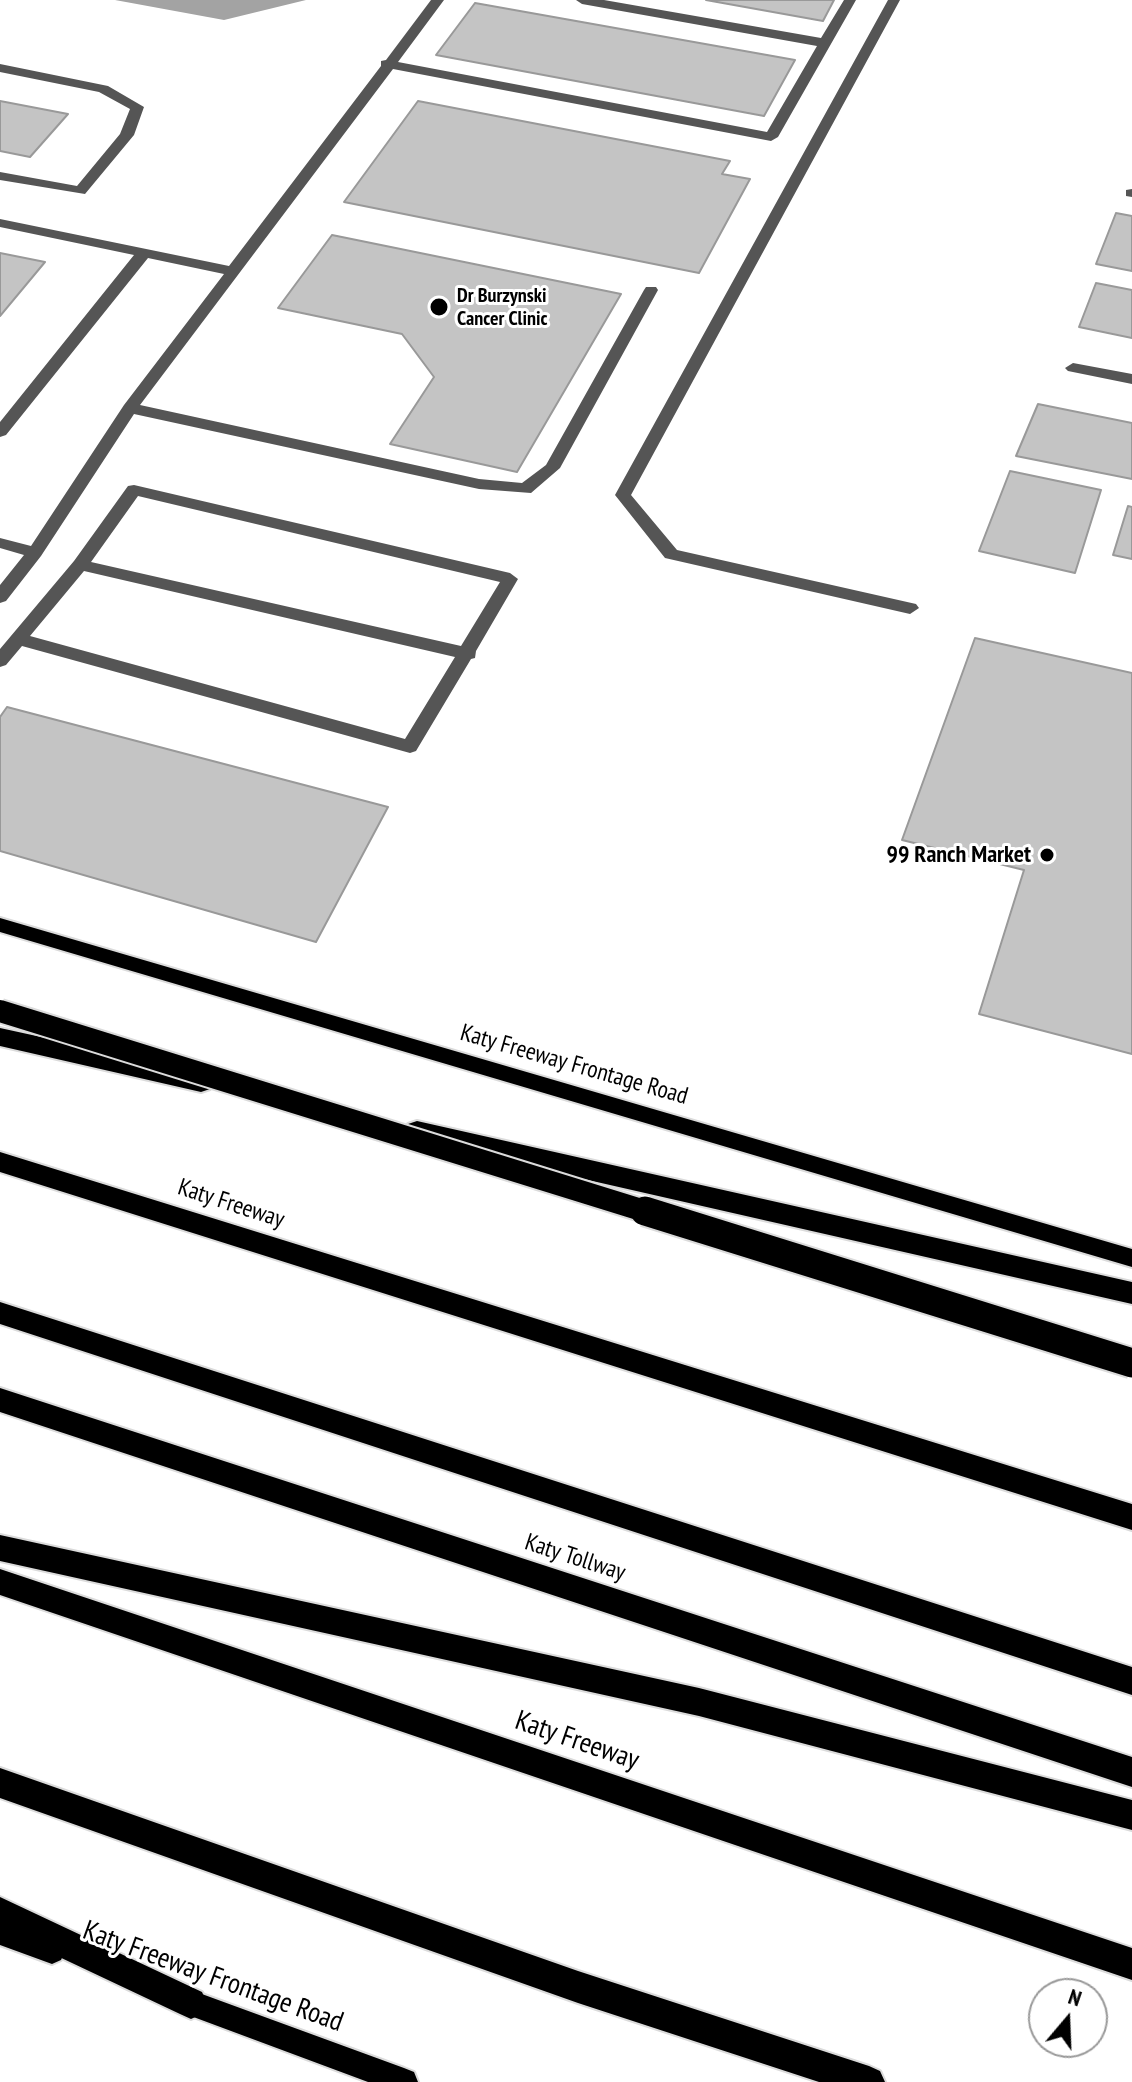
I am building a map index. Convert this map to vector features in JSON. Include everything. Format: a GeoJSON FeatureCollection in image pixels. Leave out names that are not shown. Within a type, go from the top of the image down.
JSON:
{"type":"FeatureCollection","features":[{"type":"Feature","properties":{"kind":"highway"},"geometry":{"type":"LineString","coordinates":[[0,1011],[1132,1363]]}},
{"type":"Feature","properties":{"kind":"highway"},"geometry":{"type":"LineString","coordinates":[[0,1037],[1132,1293]]}},
{"type":"Feature","properties":{"kind":"highway","name":"Katy Freeway"},"geometry":{"type":"LineString","coordinates":[[0,1162],[1132,1517]]}},
{"type":"Feature","properties":{"kind":"highway"},"geometry":{"type":"LineString","coordinates":[[0,1313],[1132,1681]]}},
{"type":"Feature","properties":{"kind":"highway","name":"Katy Tollway"},"geometry":{"type":"LineString","coordinates":[[0,1400],[1132,1772]]}},
{"type":"Feature","properties":{"kind":"highway"},"geometry":{"type":"LineString","coordinates":[[1056,1493],[1132,1523]]}},
{"type":"Feature","properties":{"kind":"highway"},"geometry":{"type":"LineString","coordinates":[[0,1548],[699,1702],[1132,1815]]}},
{"type":"Feature","properties":{"kind":"highway","name":"Katy Freeway"},"geometry":{"type":"LineString","coordinates":[[0,1582],[1132,1964]]}},
{"type":"Feature","properties":{"kind":"highway"},"geometry":{"type":"LineString","coordinates":[[0,1783],[578,1987],[869,2082]]}},
{"type":"Feature","properties":{"kind":"highway"},"geometry":{"type":"LineString","coordinates":[[0,1913],[191,2003]]}},
{"type":"Feature","properties":{"kind":"main road","name":"Katy Freeway Frontage Road"},"geometry":{"type":"LineString","coordinates":[[0,925],[1132,1258]]}},
{"type":"Feature","properties":{"kind":"main road","name":"Katy Freeway Frontage Road"},"geometry":{"type":"LineString","coordinates":[[0,1932],[404,2082]]}},
{"type":"Feature","properties":{"kind":"lane"},"geometry":{"type":"LineString","coordinates":[[0,597],[35,552],[130,408],[386,64],[438,0]]}},
{"type":"Feature","properties":{"kind":"lane"},"geometry":{"type":"LineString","coordinates":[[582,0],[825,43]]}},
{"type":"Feature","properties":{"kind":"lane"},"geometry":{"type":"LineString","coordinates":[[386,64],[771,137],[850,0]]}},
{"type":"Feature","properties":{"kind":"lane"},"geometry":{"type":"LineString","coordinates":[[894,0],[623,495],[671,554],[910,608]]}},
{"type":"Feature","properties":{"kind":"lane"},"geometry":{"type":"LineString","coordinates":[[0,68],[103,89],[137,107],[127,135],[80,191],[0,176]]}},
{"type":"Feature","properties":{"kind":"lane"},"geometry":{"type":"LineString","coordinates":[[0,223],[231,271]]}},
{"type":"Feature","properties":{"kind":"lane"},"geometry":{"type":"LineString","coordinates":[[0,432],[144,253]]}},
{"type":"Feature","properties":{"kind":"lane"},"geometry":{"type":"LineString","coordinates":[[130,408],[479,484],[525,489],[552,468],[651,290]]}},
{"type":"Feature","properties":{"kind":"lane"},"geometry":{"type":"LineString","coordinates":[[1073,368],[1132,379]]}},
{"type":"Feature","properties":{"kind":"lane"},"geometry":{"type":"LineString","coordinates":[[0,661],[18,639],[80,565],[134,490],[510,579],[469,654],[410,747],[18,639]]}},
{"type":"Feature","properties":{"kind":"lane"},"geometry":{"type":"LineString","coordinates":[[0,543],[35,552]]}},
{"type":"Feature","properties":{"kind":"lane"},"geometry":{"type":"LineString","coordinates":[[80,565],[469,654]]}},
{"type":"Feature","properties":{"kind":"shaded area"},"geometry":{"type":"Polygon","coordinates":[[[115,0],[306,0],[224,20],[115,0]]]}},
{"type":"Feature","properties":{"kind":"building"},"geometry":{"type":"Polygon","coordinates":[[[706,0],[834,0],[823,21],[706,0]]]}},
{"type":"Feature","properties":{"kind":"building"},"geometry":{"type":"Polygon","coordinates":[[[475,3],[795,60],[764,116],[436,55],[475,3]]]}},
{"type":"Feature","properties":{"kind":"building"},"geometry":{"type":"Polygon","coordinates":[[[0,101],[68,114],[30,157],[0,151],[0,101]]]}},
{"type":"Feature","properties":{"kind":"building"},"geometry":{"type":"Polygon","coordinates":[[[418,101],[730,161],[722,174],[750,179],[699,273],[344,202],[418,101]]]}},
{"type":"Feature","properties":{"kind":"building"},"geometry":{"type":"Polygon","coordinates":[[[1116,213],[1132,216],[1132,271],[1096,264],[1116,213]]]}},
{"type":"Feature","properties":{"kind":"building"},"geometry":{"type":"Polygon","coordinates":[[[332,235],[621,294],[517,472],[390,444],[434,377],[402,334],[278,308],[332,235]]]}},
{"type":"Feature","properties":{"kind":"building"},"geometry":{"type":"Polygon","coordinates":[[[0,253],[45,262],[0,316],[0,253]]]}},
{"type":"Feature","properties":{"kind":"building"},"geometry":{"type":"Polygon","coordinates":[[[1096,283],[1132,290],[1132,338],[1079,327],[1096,283]]]}},
{"type":"Feature","properties":{"kind":"building"},"geometry":{"type":"Polygon","coordinates":[[[1038,404],[1132,423],[1132,479],[1016,456],[1038,404]]]}},
{"type":"Feature","properties":{"kind":"building"},"geometry":{"type":"Polygon","coordinates":[[[1010,471],[1101,490],[1075,573],[979,551],[1010,471]]]}},
{"type":"Feature","properties":{"kind":"building"},"geometry":{"type":"Polygon","coordinates":[[[1128,506],[1132,507],[1132,559],[1113,555],[1128,506]]]}},
{"type":"Feature","properties":{"kind":"building","name":"99 Ranch Market"},"geometry":{"type":"Polygon","coordinates":[[[975,638],[1132,673],[1132,1054],[979,1014],[1024,870],[902,840],[975,638]]]}},
{"type":"Feature","properties":{"kind":"building"},"geometry":{"type":"Polygon","coordinates":[[[7,707],[388,807],[316,942],[0,851],[0,717],[7,707]]]}},
{"type":"Feature","properties":{"kind":"place","name":"Dr Burzynski Cancer Clinic"},"geometry":{"type":"Point","coordinates":[439,307]}},
{"type":"Feature","properties":{"kind":"place","name":"99 Ranch Market"},"geometry":{"type":"Point","coordinates":[1047,855]}}]}
